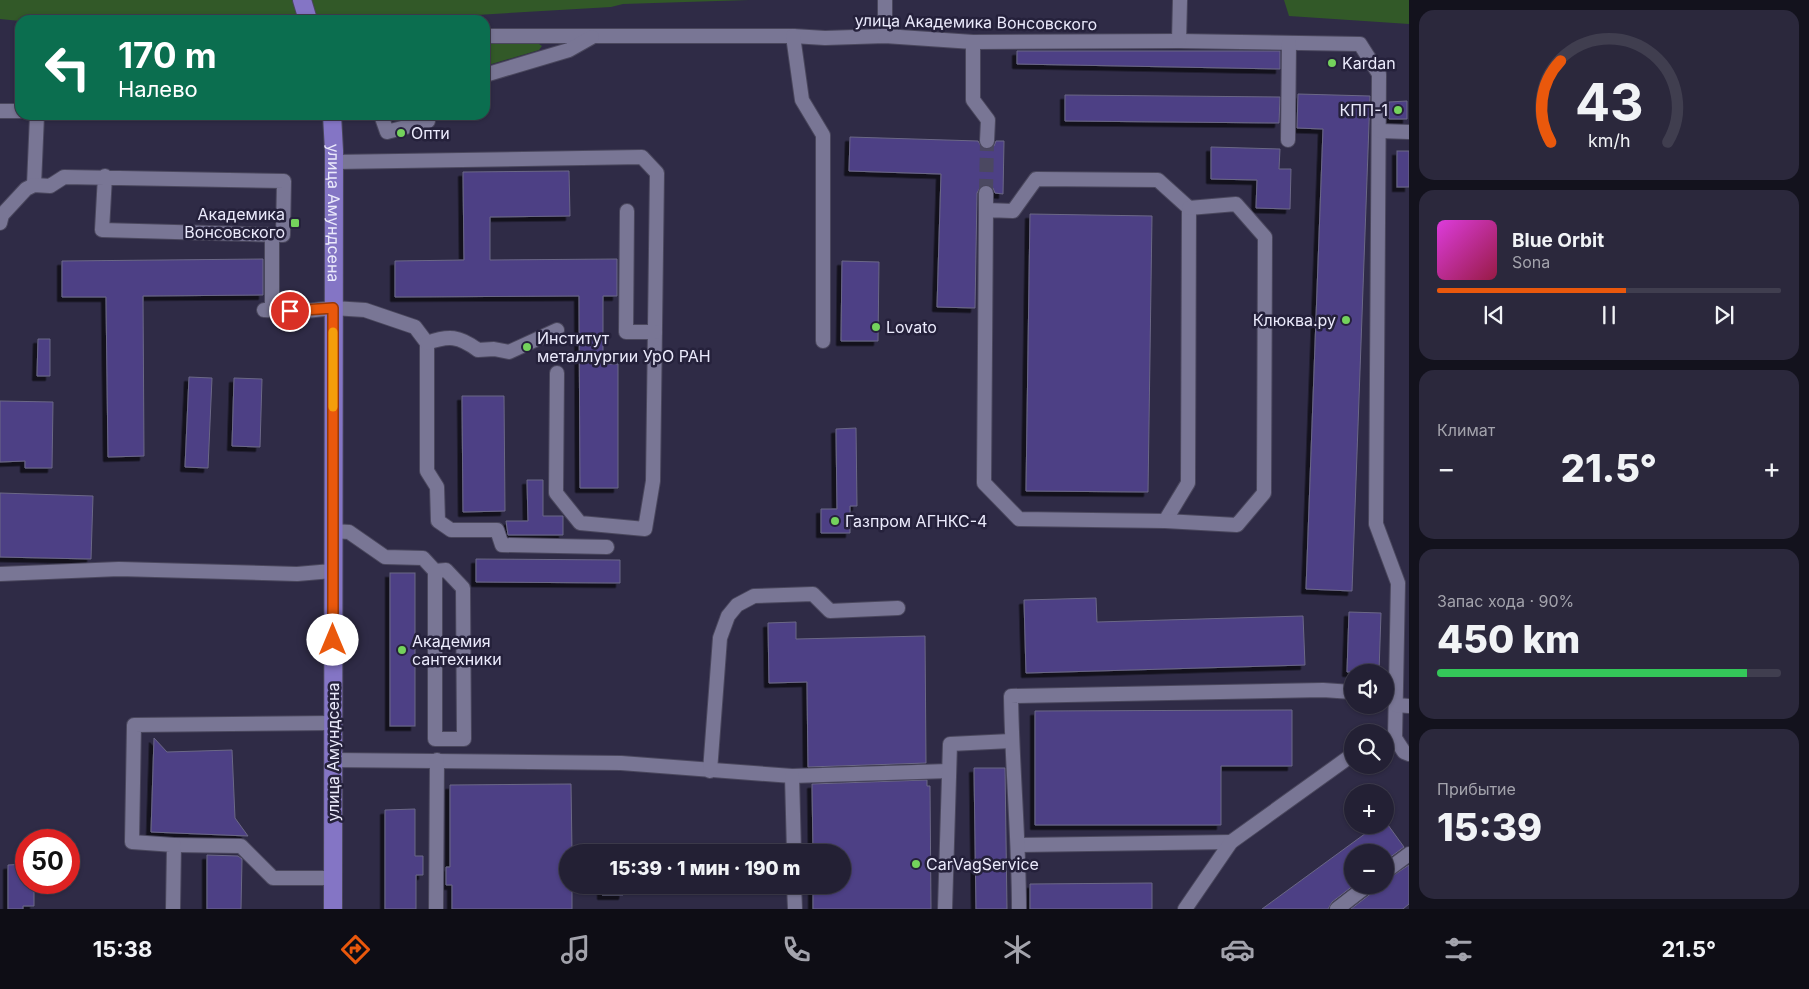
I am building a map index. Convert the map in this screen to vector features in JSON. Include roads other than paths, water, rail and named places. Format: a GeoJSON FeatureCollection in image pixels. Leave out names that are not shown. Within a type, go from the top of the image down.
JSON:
{"type":"FeatureCollection","features":[{"type":"Feature","properties":{"kind":"main road"},"geometry":{"type":"LineString","coordinates":[[302,0],[306,15]]}},
{"type":"Feature","properties":{"kind":"main road","name":"улица Амундсена"},"geometry":{"type":"LineString","coordinates":[[332,120],[334,162],[333,909]]}},
{"type":"Feature","properties":{"kind":"street"},"geometry":{"type":"LineString","coordinates":[[885,0],[885,36]]}},
{"type":"Feature","properties":{"kind":"street"},"geometry":{"type":"LineString","coordinates":[[1179,41],[1180,0]]}},
{"type":"Feature","properties":{"kind":"street","name":"улица Академика Вонсовского"},"geometry":{"type":"LineString","coordinates":[[490,36],[793,36],[825,38],[885,36],[973,42],[1179,41],[1360,44],[1380,74],[1380,131]]}},
{"type":"Feature","properties":{"kind":"street"},"geometry":{"type":"LineString","coordinates":[[490,74],[569,50],[592,36]]}},
{"type":"Feature","properties":{"kind":"street"},"geometry":{"type":"LineString","coordinates":[[793,36],[802,100],[823,135],[823,341]]}},
{"type":"Feature","properties":{"kind":"street"},"geometry":{"type":"LineString","coordinates":[[973,42],[973,100],[988,120],[987,141]]}},
{"type":"Feature","properties":{"kind":"street"},"geometry":{"type":"LineString","coordinates":[[1288,140],[1289,43]]}},
{"type":"Feature","properties":{"kind":"street"},"geometry":{"type":"LineString","coordinates":[[0,111],[15,111]]}},
{"type":"Feature","properties":{"kind":"street"},"geometry":{"type":"LineString","coordinates":[[34,185],[36,120]]}},
{"type":"Feature","properties":{"kind":"street"},"geometry":{"type":"LineString","coordinates":[[383,120],[387,132],[428,120]]}},
{"type":"Feature","properties":{"kind":"street"},"geometry":{"type":"LineString","coordinates":[[1393,724],[1397,700],[1403,583],[1376,524],[1380,131],[1409,132]]}},
{"type":"Feature","properties":{"kind":"street"},"geometry":{"type":"LineString","coordinates":[[334,162],[642,157],[657,173],[653,481],[645,529],[580,523],[556,493],[557,373]]}},
{"type":"Feature","properties":{"kind":"street"},"geometry":{"type":"LineString","coordinates":[[0,222],[2,215],[26,189],[34,185],[50,186],[64,176],[105,176],[284,181],[283,235],[102,230],[105,176]]}},
{"type":"Feature","properties":{"kind":"street"},"geometry":{"type":"LineString","coordinates":[[986,193],[984,483],[1019,518],[1165,521],[1237,525],[1264,493],[1265,237],[1236,204],[1189,208],[1158,180],[1036,179],[1013,211],[986,210]]}},
{"type":"Feature","properties":{"kind":"street"},"geometry":{"type":"LineString","coordinates":[[1165,521],[1188,483],[1189,208]]}},
{"type":"Feature","properties":{"kind":"street"},"geometry":{"type":"LineString","coordinates":[[627,211],[626,332],[655,332]]}},
{"type":"Feature","properties":{"kind":"street"},"geometry":{"type":"LineString","coordinates":[[272,235],[268,310],[297,312],[333,308],[365,310],[415,327],[427,343],[427,471],[437,487],[438,521],[451,530],[497,530],[502,545],[607,547]]}},
{"type":"Feature","properties":{"kind":"street"},"geometry":{"type":"LineString","coordinates":[[427,343],[446,336],[466,341],[478,350],[494,349],[509,352],[558,330]]}},
{"type":"Feature","properties":{"kind":"street"},"geometry":{"type":"LineString","coordinates":[[333,531],[349,532],[385,557],[423,558],[435,571],[435,740],[464,739],[463,588],[446,570],[435,571]]}},
{"type":"Feature","properties":{"kind":"street"},"geometry":{"type":"LineString","coordinates":[[0,574],[119,569],[297,574],[332,571]]}},
{"type":"Feature","properties":{"kind":"street"},"geometry":{"type":"LineString","coordinates":[[710,771],[720,638],[728,616],[736,605],[754,596],[790,593],[813,594],[830,610],[898,608]]}},
{"type":"Feature","properties":{"kind":"street"},"geometry":{"type":"LineString","coordinates":[[1019,909],[1019,845],[1011,741],[1011,696],[1324,690],[1344,691]]}},
{"type":"Feature","properties":{"kind":"street"},"geometry":{"type":"LineString","coordinates":[[332,723],[134,725],[132,842],[241,846],[273,878],[332,878]]}},
{"type":"Feature","properties":{"kind":"street"},"geometry":{"type":"LineString","coordinates":[[946,909],[950,744],[1011,741]]}},
{"type":"Feature","properties":{"kind":"street"},"geometry":{"type":"LineString","coordinates":[[1394,743],[1409,754]]}},
{"type":"Feature","properties":{"kind":"street"},"geometry":{"type":"LineString","coordinates":[[333,760],[621,763],[792,776],[949,771]]}},
{"type":"Feature","properties":{"kind":"street"},"geometry":{"type":"LineString","coordinates":[[436,909],[437,760]]}},
{"type":"Feature","properties":{"kind":"street"},"geometry":{"type":"LineString","coordinates":[[1185,909],[1231,842],[1344,761]]}},
{"type":"Feature","properties":{"kind":"street"},"geometry":{"type":"LineString","coordinates":[[792,776],[794,844]]}},
{"type":"Feature","properties":{"kind":"street"},"geometry":{"type":"LineString","coordinates":[[1019,845],[1231,842]]}},
{"type":"Feature","properties":{"kind":"street"},"geometry":{"type":"LineString","coordinates":[[173,909],[174,845]]}},
{"type":"Feature","properties":{"kind":"street"},"geometry":{"type":"LineString","coordinates":[[1394,865],[1409,854]]}},
{"type":"Feature","properties":{"kind":"street"},"geometry":{"type":"LineString","coordinates":[[794,894],[795,909]]}},
{"type":"Feature","properties":{"kind":"street"},"geometry":{"type":"LineString","coordinates":[[1337,909],[1356,894]]}},
{"type":"Feature","properties":{"kind":"tunnel"},"geometry":{"type":"LineString","coordinates":[[986,193],[987,141]]}},
{"type":"Feature","properties":{"kind":"place","name":"Kardan"},"geometry":{"type":"Point","coordinates":[1332,63]}},
{"type":"Feature","properties":{"kind":"place","name":"КПП-1"},"geometry":{"type":"Point","coordinates":[1398,110]}},
{"type":"Feature","properties":{"kind":"place","name":"Опти"},"geometry":{"type":"Point","coordinates":[401,133]}},
{"type":"Feature","properties":{"kind":"place","name":"Академика Вонсовского"},"geometry":{"type":"Point","coordinates":[295,223]}},
{"type":"Feature","properties":{"kind":"place","name":"Клюква.ру"},"geometry":{"type":"Point","coordinates":[1346,320]}},
{"type":"Feature","properties":{"kind":"place","name":"Lovato"},"geometry":{"type":"Point","coordinates":[876,327]}},
{"type":"Feature","properties":{"kind":"place","name":"Институт металлургии УрО РАН"},"geometry":{"type":"Point","coordinates":[527,347]}},
{"type":"Feature","properties":{"kind":"place","name":"Газпром АГНКС-4"},"geometry":{"type":"Point","coordinates":[835,521]}},
{"type":"Feature","properties":{"kind":"place","name":"Академия сантехники"},"geometry":{"type":"Point","coordinates":[402,650]}},
{"type":"Feature","properties":{"kind":"place","name":"CarVagService"},"geometry":{"type":"Point","coordinates":[916,864]}}]}
